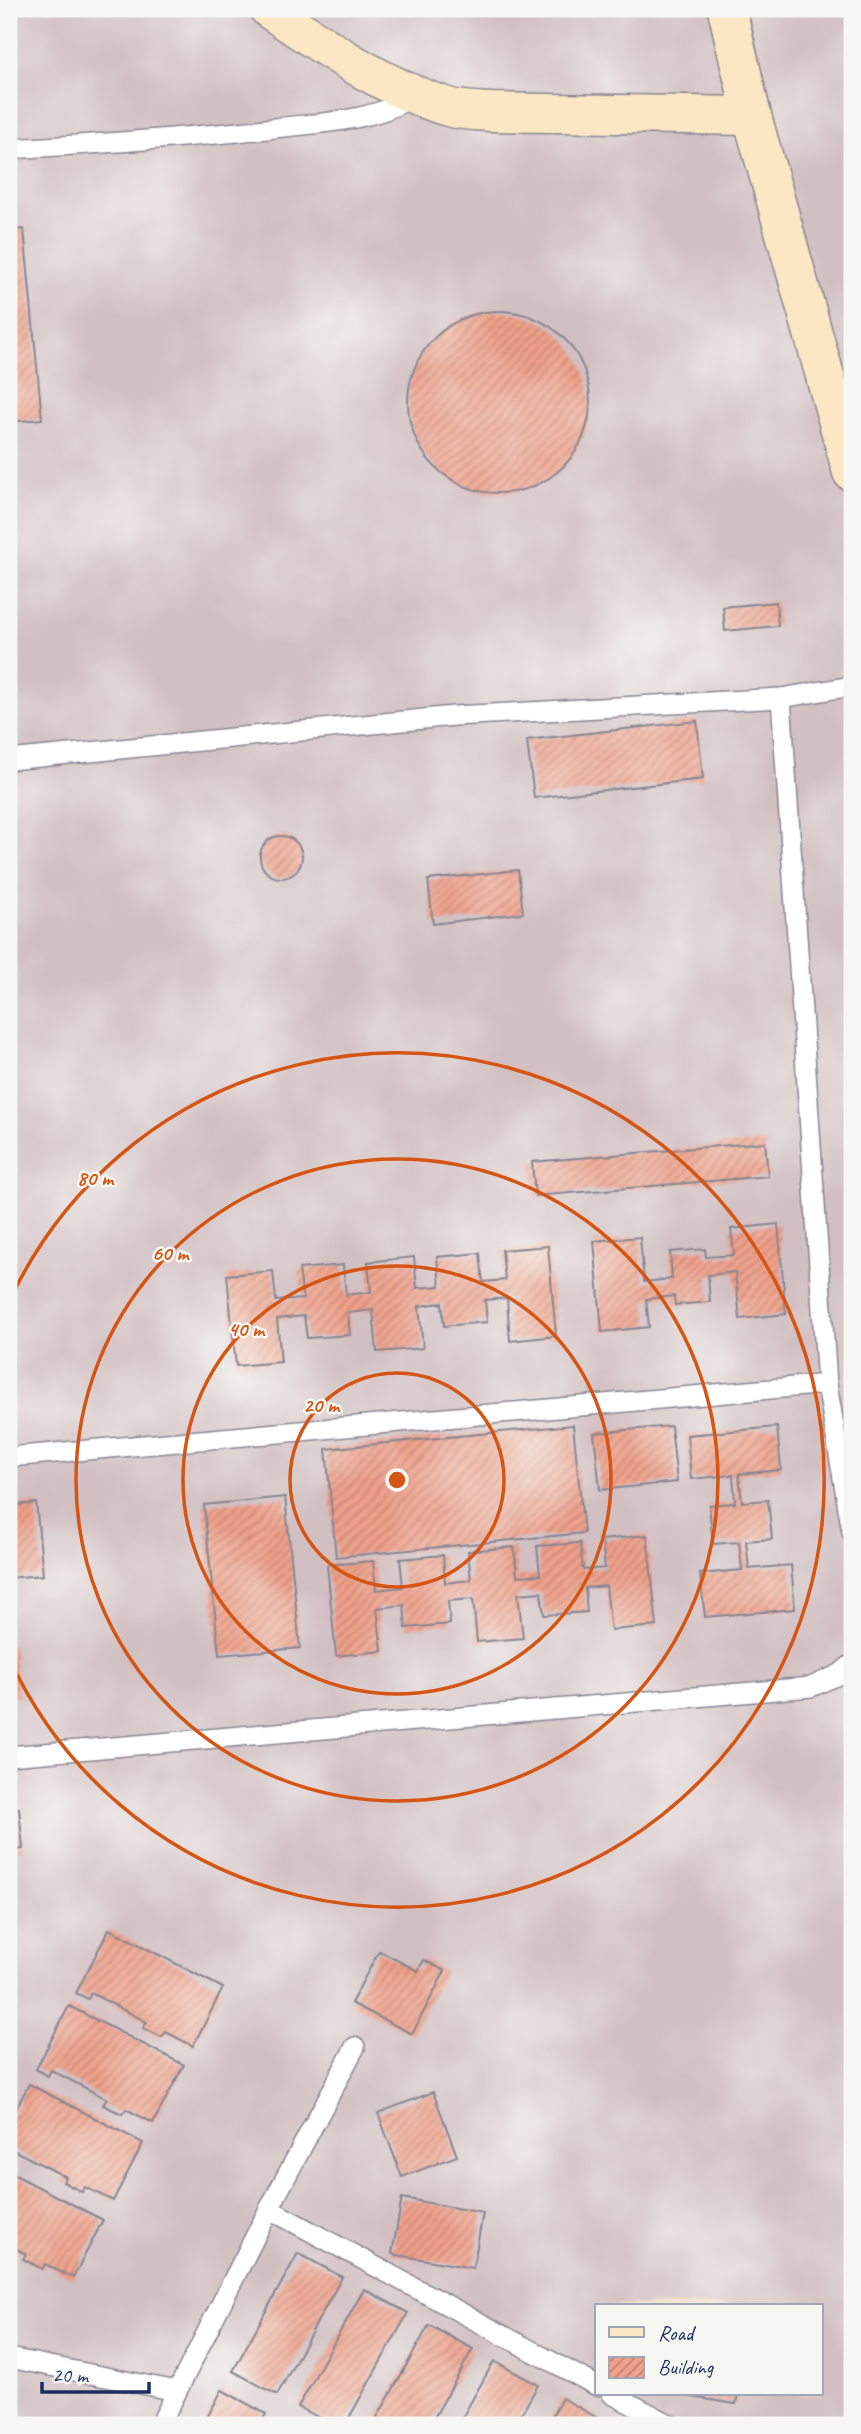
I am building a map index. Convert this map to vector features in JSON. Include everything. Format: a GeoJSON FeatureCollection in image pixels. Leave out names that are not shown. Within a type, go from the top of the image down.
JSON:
{"type":"FeatureCollection","features":[{"type":"Feature","properties":{"kind":"street"},"geometry":{"type":"LineString","coordinates":[[269,9],[323,46],[414,95],[451,108],[491,112],[752,116]]}},
{"type":"Feature","properties":{"kind":"street"},"geometry":{"type":"LineString","coordinates":[[727,9],[752,116],[852,472]]}},
{"type":"Feature","properties":{"kind":"lane"},"geometry":{"type":"LineString","coordinates":[[9,149],[184,138],[344,120],[401,104],[414,95]]}},
{"type":"Feature","properties":{"kind":"lane"},"geometry":{"type":"LineString","coordinates":[[9,760],[454,716],[781,698],[852,686]]}},
{"type":"Feature","properties":{"kind":"lane"},"geometry":{"type":"LineString","coordinates":[[781,698],[827,1384],[852,1532]]}},
{"type":"Feature","properties":{"kind":"lane"},"geometry":{"type":"LineString","coordinates":[[9,1457],[827,1384]]}},
{"type":"Feature","properties":{"kind":"lane"},"geometry":{"type":"LineString","coordinates":[[9,1756],[811,1687],[840,1674],[852,1664]]}},
{"type":"Feature","properties":{"kind":"lane"},"geometry":{"type":"LineString","coordinates":[[160,2425],[269,2209],[355,2047]]}},
{"type":"Feature","properties":{"kind":"lane"},"geometry":{"type":"LineString","coordinates":[[269,2209],[595,2385]]}},
{"type":"Feature","properties":{"kind":"lane"},"geometry":{"type":"LineString","coordinates":[[9,2358],[177,2391]]}},
{"type":"Feature","properties":{"kind":"lane"},"geometry":{"type":"LineString","coordinates":[[616,2396],[671,2425]]}},
{"type":"Feature","properties":{"kind":"shaded area"},"geometry":{"type":"Polygon","coordinates":[[[9,9],[852,9],[852,2425],[9,2425],[9,9]]]}},
{"type":"Feature","properties":{"kind":"building"},"geometry":{"type":"Polygon","coordinates":[[[24,229],[42,419],[9,422],[9,230],[24,229]]]}},
{"type":"Feature","properties":{"kind":"building"},"geometry":{"type":"Polygon","coordinates":[[[499,311],[534,318],[550,326],[563,338],[575,351],[583,367],[590,402],[583,437],[575,453],[563,466],[550,478],[534,486],[499,493],[464,486],[448,478],[435,466],[423,453],[415,437],[408,402],[415,367],[423,351],[435,338],[448,326],[464,318],[499,311]]]}},
{"type":"Feature","properties":{"kind":"building"},"geometry":{"type":"Polygon","coordinates":[[[776,602],[778,626],[725,631],[723,607],[776,602]]]}},
{"type":"Feature","properties":{"kind":"building"},"geometry":{"type":"Polygon","coordinates":[[[697,721],[703,779],[534,798],[527,740],[697,721]]]}},
{"type":"Feature","properties":{"kind":"building"},"geometry":{"type":"Polygon","coordinates":[[[281,836],[296,842],[302,857],[296,872],[281,878],[266,872],[260,857],[266,842],[281,836]]]}},
{"type":"Feature","properties":{"kind":"building"},"geometry":{"type":"Polygon","coordinates":[[[518,870],[523,913],[433,924],[428,880],[518,870]]]}},
{"type":"Feature","properties":{"kind":"building"},"geometry":{"type":"Polygon","coordinates":[[[765,1142],[768,1176],[535,1196],[532,1162],[765,1142]]]}},
{"type":"Feature","properties":{"kind":"building"},"geometry":{"type":"Polygon","coordinates":[[[778,1224],[786,1314],[740,1319],[735,1272],[708,1275],[710,1302],[675,1305],[674,1296],[646,1299],[649,1327],[602,1332],[594,1241],[640,1237],[644,1282],[672,1279],[670,1252],[705,1249],[706,1257],[734,1255],[731,1229],[778,1224]]]}},
{"type":"Feature","properties":{"kind":"building"},"geometry":{"type":"Polygon","coordinates":[[[548,1246],[556,1336],[510,1341],[507,1298],[485,1300],[487,1322],[444,1326],[442,1303],[419,1306],[423,1348],[377,1352],[373,1310],[348,1313],[350,1335],[307,1338],[304,1316],[277,1319],[281,1362],[236,1366],[227,1275],[273,1271],[276,1301],[303,1299],[299,1269],[343,1265],[346,1295],[371,1292],[368,1262],[414,1257],[417,1288],[440,1286],[437,1257],[480,1253],[483,1282],[505,1280],[502,1250],[548,1246]]]}},
{"type":"Feature","properties":{"kind":"building"},"geometry":{"type":"Polygon","coordinates":[[[11,1340],[13,1366],[9,1366],[11,1340]]]}},
{"type":"Feature","properties":{"kind":"building"},"geometry":{"type":"Polygon","coordinates":[[[573,1425],[584,1533],[336,1557],[326,1449],[573,1425]]]}},
{"type":"Feature","properties":{"kind":"building"},"geometry":{"type":"Polygon","coordinates":[[[671,1426],[677,1482],[600,1490],[594,1433],[671,1426]]]}},
{"type":"Feature","properties":{"kind":"building"},"geometry":{"type":"Polygon","coordinates":[[[777,1427],[781,1470],[739,1474],[742,1502],[768,1500],[772,1539],[746,1541],[749,1569],[791,1565],[795,1609],[705,1617],[700,1574],[742,1570],[739,1542],[713,1544],[709,1505],[735,1503],[733,1475],[691,1479],[687,1435],[777,1427]]]}},
{"type":"Feature","properties":{"kind":"building"},"geometry":{"type":"Polygon","coordinates":[[[285,1497],[300,1648],[219,1655],[204,1505],[285,1497]]]}},
{"type":"Feature","properties":{"kind":"building"},"geometry":{"type":"Polygon","coordinates":[[[36,1503],[43,1575],[9,1578],[9,1506],[36,1503]]]}},
{"type":"Feature","properties":{"kind":"building"},"geometry":{"type":"Polygon","coordinates":[[[647,1535],[657,1626],[611,1630],[606,1586],[585,1588],[587,1612],[544,1615],[541,1592],[518,1594],[523,1638],[477,1642],[473,1599],[448,1601],[450,1624],[406,1628],[404,1605],[377,1608],[382,1651],[336,1656],[327,1565],[373,1561],[376,1590],[403,1587],[400,1559],[443,1555],[445,1583],[471,1580],[468,1551],[514,1547],[517,1576],[540,1575],[537,1546],[580,1543],[583,1570],[605,1568],[602,1540],[647,1535]]]}},
{"type":"Feature","properties":{"kind":"building"},"geometry":{"type":"Polygon","coordinates":[[[9,1646],[13,1646],[18,1696],[9,1697],[9,1646]]]}},
{"type":"Feature","properties":{"kind":"building"},"geometry":{"type":"Polygon","coordinates":[[[19,1808],[23,1849],[9,1851],[9,1809],[19,1808]]]}},
{"type":"Feature","properties":{"kind":"building"},"geometry":{"type":"Polygon","coordinates":[[[109,1929],[223,1988],[193,2046],[166,2032],[162,2037],[143,2028],[147,2022],[91,1993],[88,1999],[76,1993],[109,1929]]]}},
{"type":"Feature","properties":{"kind":"building"},"geometry":{"type":"Polygon","coordinates":[[[379,1951],[418,1971],[424,1960],[445,1971],[412,2034],[351,2003],[379,1951]]]}},
{"type":"Feature","properties":{"kind":"building"},"geometry":{"type":"Polygon","coordinates":[[[69,2006],[184,2065],[153,2123],[126,2109],[122,2114],[103,2105],[107,2099],[51,2070],[48,2076],[36,2069],[69,2006]]]}},
{"type":"Feature","properties":{"kind":"building"},"geometry":{"type":"Polygon","coordinates":[[[29,2084],[143,2143],[113,2201],[85,2187],[82,2192],[63,2182],[66,2177],[9,2148],[9,2122],[29,2084]]]}},
{"type":"Feature","properties":{"kind":"building"},"geometry":{"type":"Polygon","coordinates":[[[433,2092],[457,2156],[402,2177],[378,2113],[433,2092]]]}},
{"type":"Feature","properties":{"kind":"building"},"geometry":{"type":"Polygon","coordinates":[[[9,2172],[103,2220],[73,2278],[45,2264],[42,2269],[23,2259],[26,2254],[9,2245],[9,2172]]]}},
{"type":"Feature","properties":{"kind":"building"},"geometry":{"type":"Polygon","coordinates":[[[852,2177],[852,2203],[851,2203],[849,2185],[852,2177]]]}},
{"type":"Feature","properties":{"kind":"building"},"geometry":{"type":"Polygon","coordinates":[[[402,2198],[483,2213],[473,2268],[392,2254],[402,2198]]]}},
{"type":"Feature","properties":{"kind":"building"},"geometry":{"type":"Polygon","coordinates":[[[298,2253],[342,2277],[277,2395],[233,2371],[298,2253]]]}},
{"type":"Feature","properties":{"kind":"building"},"geometry":{"type":"Polygon","coordinates":[[[364,2289],[408,2313],[345,2425],[333,2425],[298,2407],[364,2289]]]}},
{"type":"Feature","properties":{"kind":"building"},"geometry":{"type":"Polygon","coordinates":[[[429,2325],[473,2349],[430,2425],[373,2425],[429,2325]]]}},
{"type":"Feature","properties":{"kind":"building"},"geometry":{"type":"Polygon","coordinates":[[[494,2361],[538,2385],[515,2425],[458,2425],[494,2361]]]}},
{"type":"Feature","properties":{"kind":"building"},"geometry":{"type":"Polygon","coordinates":[[[222,2390],[266,2414],[260,2425],[203,2425],[222,2390]]]}},
{"type":"Feature","properties":{"kind":"building"},"geometry":{"type":"Polygon","coordinates":[[[686,2396],[738,2396],[736,2404],[686,2396]]]}},
{"type":"Feature","properties":{"kind":"building"},"geometry":{"type":"Polygon","coordinates":[[[562,2398],[606,2423],[547,2425],[562,2398]]]}}]}
